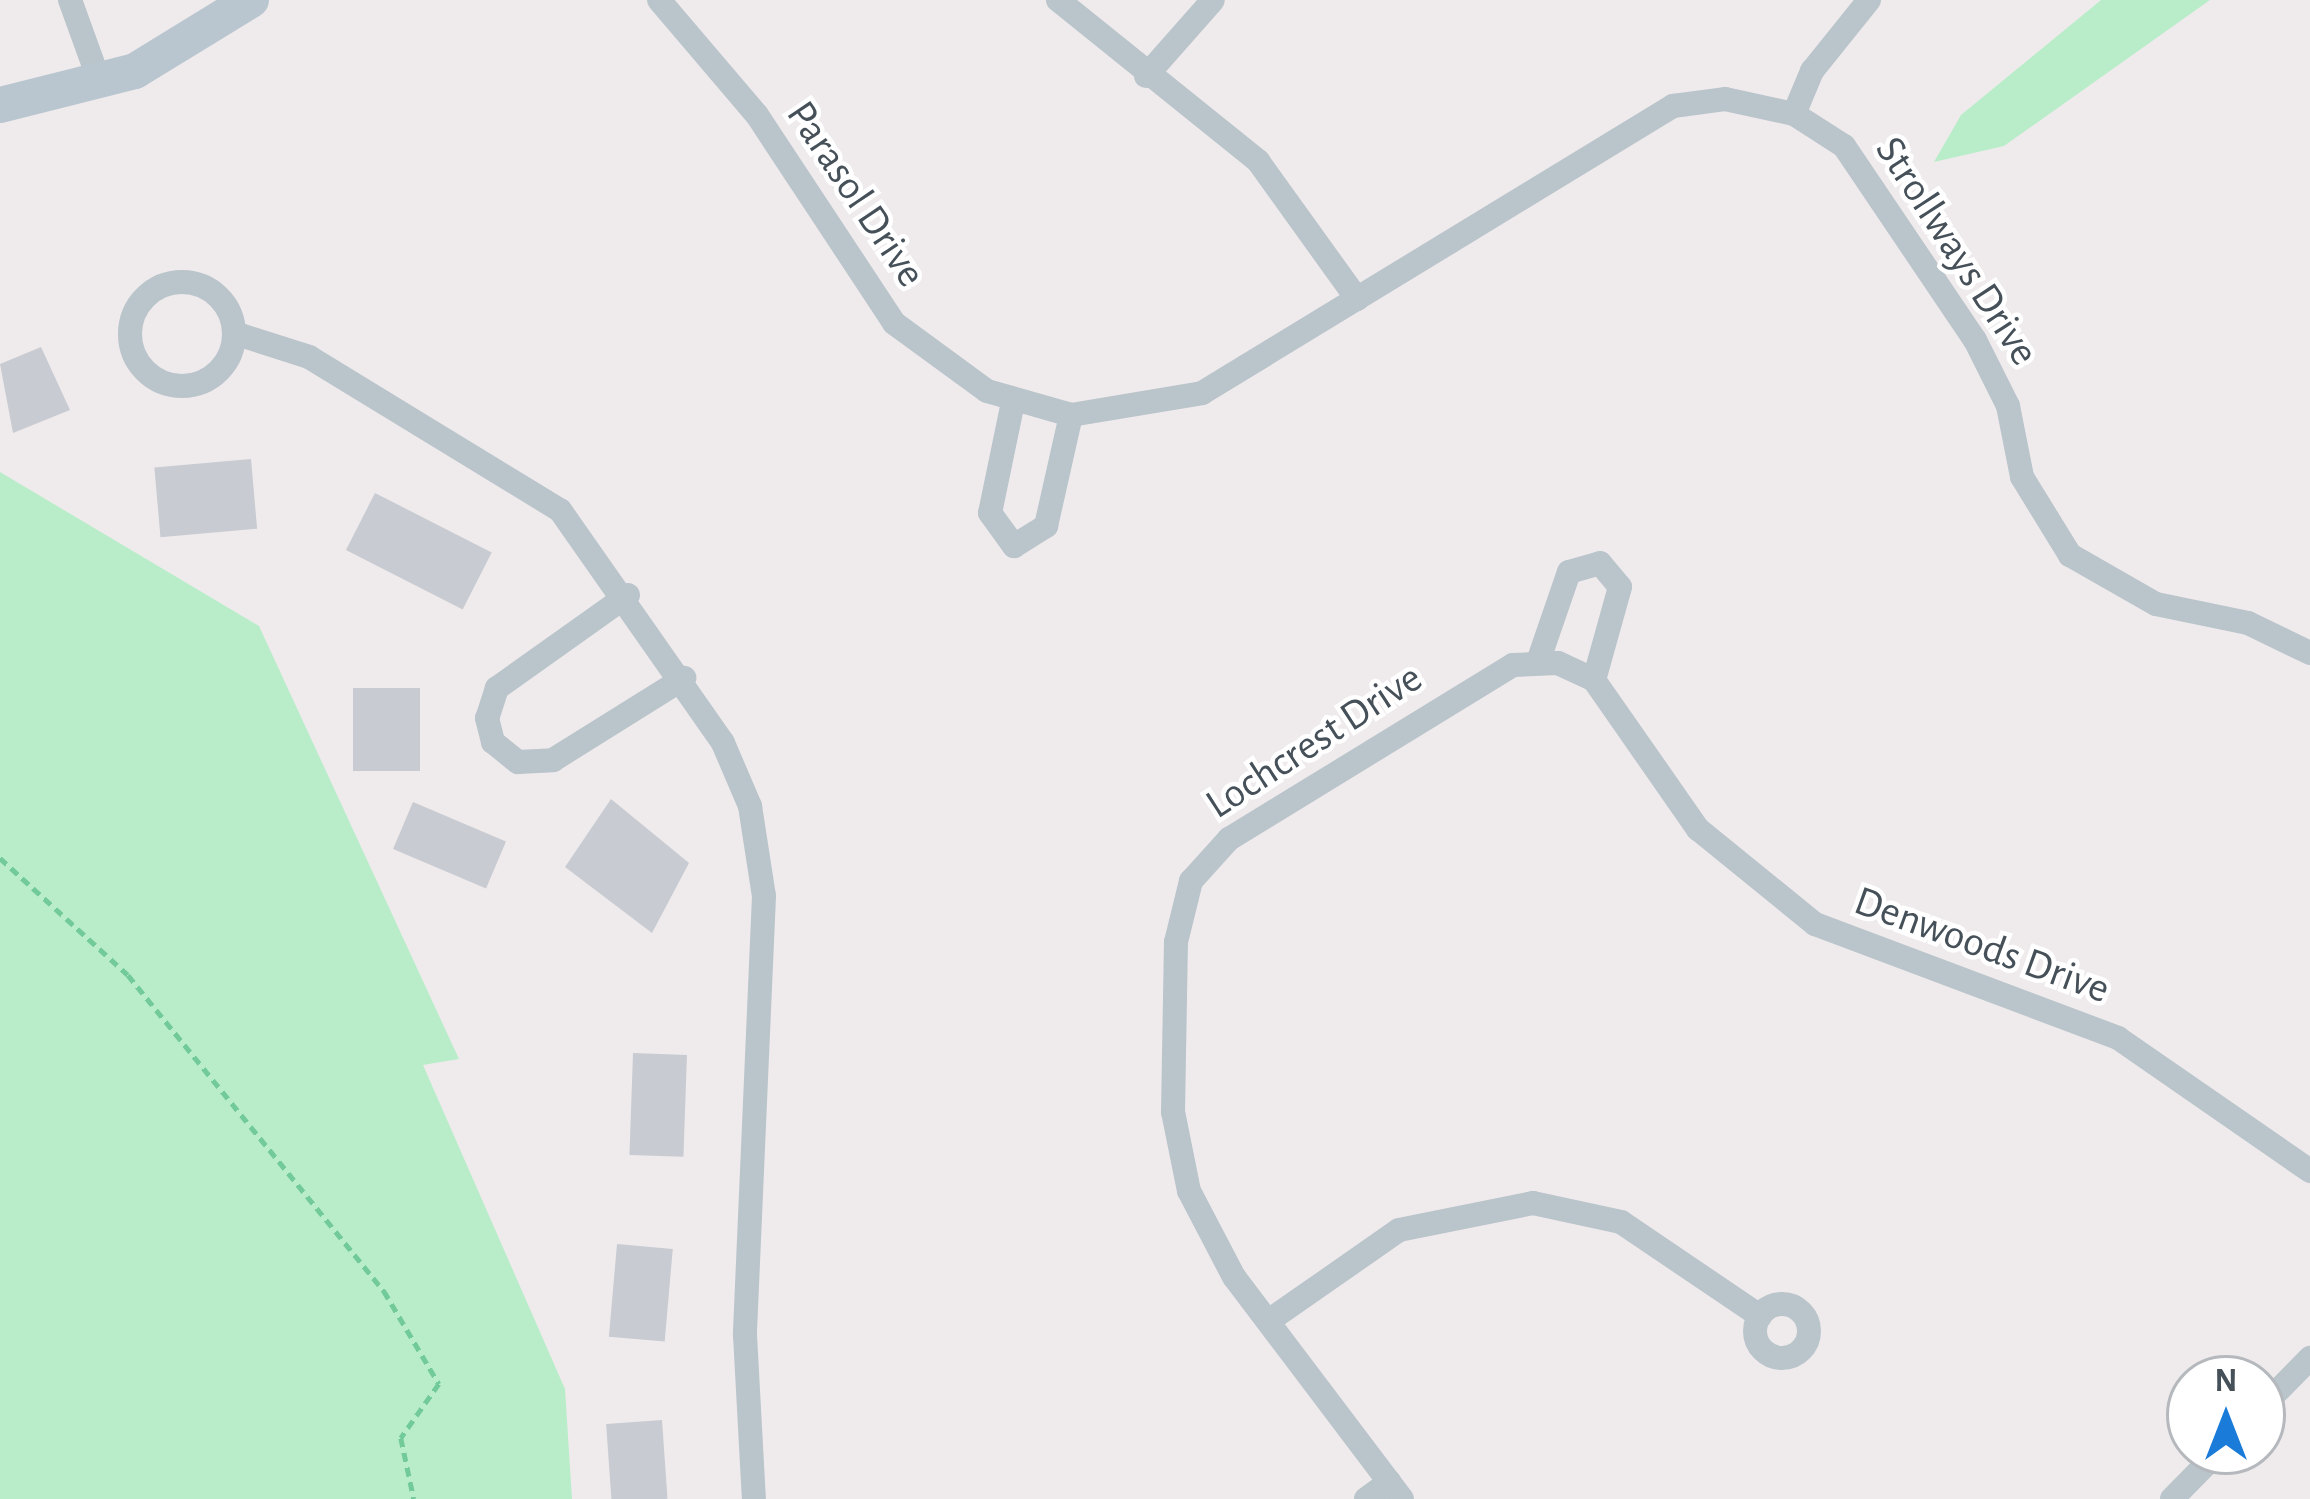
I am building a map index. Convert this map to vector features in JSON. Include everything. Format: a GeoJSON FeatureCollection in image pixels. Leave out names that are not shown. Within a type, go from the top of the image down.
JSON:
{"type":"FeatureCollection","features":[{"type":"Feature","properties":{"kind":"street"},"geometry":{"type":"LineString","coordinates":[[70,0],[100,83]]}},
{"type":"Feature","properties":{"kind":"street"},"geometry":{"type":"LineString","coordinates":[[0,105],[100,83],[212,33],[250,0]]}},
{"type":"Feature","properties":{"kind":"street","name":"Parasol Drive"},"geometry":{"type":"LineString","coordinates":[[659,0],[757,115],[894,323],[1013,402],[1071,415]]}},
{"type":"Feature","properties":{"kind":"street"},"geometry":{"type":"LineString","coordinates":[[1058,0],[1146,76],[1258,161],[1357,298]]}},
{"type":"Feature","properties":{"kind":"street"},"geometry":{"type":"LineString","coordinates":[[1146,76],[1213,0]]}},
{"type":"Feature","properties":{"kind":"street"},"geometry":{"type":"LineString","coordinates":[[1794,114],[1812,70],[1869,0]]}},
{"type":"Feature","properties":{"kind":"street","name":"Strollways Drive"},"geometry":{"type":"LineString","coordinates":[[1071,415],[1202,393],[1673,106],[1726,99],[1794,114],[1844,146],[1975,340],[2008,406],[2036,509],[2070,555],[2156,604],[2248,622],[2310,653]]}},
{"type":"Feature","properties":{"kind":"street"},"geometry":{"type":"LineString","coordinates":[[234,333],[220,370],[185,386],[150,376],[129,331],[143,300],[170,283],[212,292],[234,333],[309,357],[511,474],[560,510],[628,595],[684,678],[750,806],[764,896],[745,1335],[754,1499]]}},
{"type":"Feature","properties":{"kind":"street"},"geometry":{"type":"LineString","coordinates":[[1013,402],[990,513],[1014,545],[1046,526],[1071,415]]}},
{"type":"Feature","properties":{"kind":"street"},"geometry":{"type":"LineString","coordinates":[[1600,563],[1620,587],[1594,680],[1539,659],[1569,572],[1600,563]]}},
{"type":"Feature","properties":{"kind":"street"},"geometry":{"type":"LineString","coordinates":[[628,595],[497,688],[487,718],[494,742],[518,762],[553,760],[684,678]]}},
{"type":"Feature","properties":{"kind":"street","name":"Lochcrest Drive"},"geometry":{"type":"LineString","coordinates":[[1395,1491],[1206,1231],[1178,1152],[1176,942],[1192,881],[1229,839],[1483,677],[1539,659]]}},
{"type":"Feature","properties":{"kind":"street","name":"Denwoods Drive"},"geometry":{"type":"LineString","coordinates":[[1594,680],[1698,829],[1752,881],[1874,952],[2118,1038],[2310,1171]]}},
{"type":"Feature","properties":{"kind":"street"},"geometry":{"type":"LineString","coordinates":[[1270,1320],[1399,1230],[1533,1203],[1621,1222],[1760,1316]]}},
{"type":"Feature","properties":{"kind":"street"},"geometry":{"type":"LineString","coordinates":[[2286,1382],[2310,1358]]}},
{"type":"Feature","properties":{"kind":"street"},"geometry":{"type":"LineString","coordinates":[[2172,1499],[2196,1475]]}},
{"type":"Feature","properties":{"kind":"street"},"geometry":{"type":"LineString","coordinates":[[1366,1499],[1395,1491]]}},
{"type":"Feature","properties":{"kind":"path"},"geometry":{"type":"LineString","coordinates":[[0,858],[128,975],[384,1291],[439,1384],[401,1438],[414,1499]]}},
{"type":"Feature","properties":{"kind":"green space"},"geometry":{"type":"Polygon","coordinates":[[[2101,0],[2210,0],[2004,146],[1934,162],[1961,115],[2101,0]]]}},
{"type":"Feature","properties":{"kind":"green space"},"geometry":{"type":"Polygon","coordinates":[[[0,472],[259,626],[459,1059],[423,1065],[565,1389],[572,1499],[0,1499],[0,472]]]}},
{"type":"Feature","properties":{"kind":"building"},"geometry":{"type":"Polygon","coordinates":[[[41,347],[70,410],[13,433],[0,364],[41,347]]]}},
{"type":"Feature","properties":{"kind":"building"},"geometry":{"type":"Polygon","coordinates":[[[251,459],[257,529],[160,537],[154,467],[251,459]]]}},
{"type":"Feature","properties":{"kind":"building"},"geometry":{"type":"Polygon","coordinates":[[[375,493],[492,552],[463,609],[346,550],[375,493]]]}},
{"type":"Feature","properties":{"kind":"building"},"geometry":{"type":"Polygon","coordinates":[[[353,688],[420,688],[420,771],[353,771],[353,688]]]}},
{"type":"Feature","properties":{"kind":"building"},"geometry":{"type":"Polygon","coordinates":[[[611,799],[689,863],[652,933],[565,867],[611,799]]]}},
{"type":"Feature","properties":{"kind":"building"},"geometry":{"type":"Polygon","coordinates":[[[413,802],[506,841],[486,888],[393,849],[413,802]]]}},
{"type":"Feature","properties":{"kind":"building"},"geometry":{"type":"Polygon","coordinates":[[[633,1053],[687,1055],[683,1157],[629,1155],[633,1053]]]}},
{"type":"Feature","properties":{"kind":"building"},"geometry":{"type":"Polygon","coordinates":[[[617,1244],[673,1249],[665,1342],[609,1337],[617,1244]]]}},
{"type":"Feature","properties":{"kind":"building"},"geometry":{"type":"Polygon","coordinates":[[[662,1420],[668,1499],[611,1499],[606,1424],[662,1420]]]}}]}
